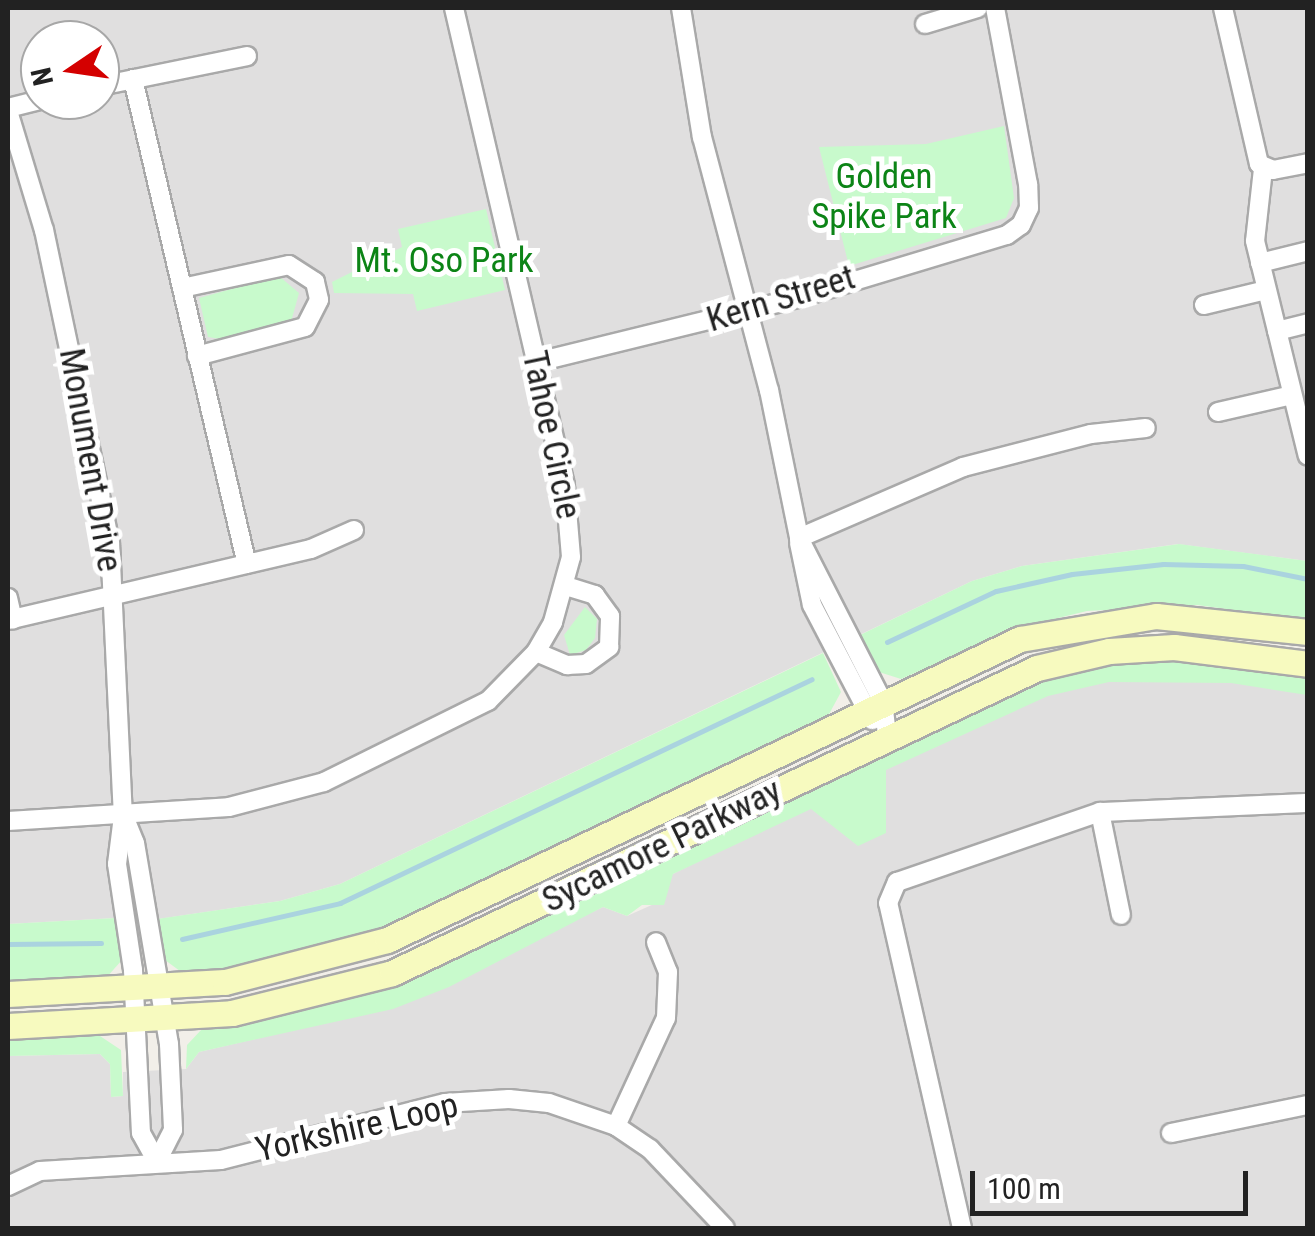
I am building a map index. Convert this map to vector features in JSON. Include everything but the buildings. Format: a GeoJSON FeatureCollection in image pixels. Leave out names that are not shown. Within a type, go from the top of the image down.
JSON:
{"type":"FeatureCollection","features":[{"type":"Feature","properties":{"kind":"main road","name":"Sycamore Parkway"},"geometry":{"type":"LineString","coordinates":[[8,994],[147,988],[265,975],[387,940],[986,652],[1094,622],[1190,616],[1308,632]]}},
{"type":"Feature","properties":{"kind":"main road","name":"Sycamore Parkway"},"geometry":{"type":"LineString","coordinates":[[8,1026],[166,1020],[271,1007],[430,958],[1008,678],[1109,651],[1210,648],[1308,664]]}},
{"type":"Feature","properties":{"kind":"street","name":"Tahoe Circle"},"geometry":{"type":"LineString","coordinates":[[8,821],[229,807],[324,782],[459,719],[514,678],[536,652],[566,586],[572,526],[454,8]]}},
{"type":"Feature","properties":{"kind":"street"},"geometry":{"type":"LineString","coordinates":[[681,8],[702,137],[750,312],[799,538],[887,735]]}},
{"type":"Feature","properties":{"kind":"street"},"geometry":{"type":"LineString","coordinates":[[924,24],[978,8]]}},
{"type":"Feature","properties":{"kind":"street","name":"Kern Street"},"geometry":{"type":"LineString","coordinates":[[537,362],[750,312],[986,242],[1021,225],[1029,208],[1028,184],[995,8]]}},
{"type":"Feature","properties":{"kind":"street"},"geometry":{"type":"LineString","coordinates":[[1222,8],[1264,169],[1255,223],[1260,263],[1308,456]]}},
{"type":"Feature","properties":{"kind":"street"},"geometry":{"type":"LineString","coordinates":[[120,82],[247,56]]}},
{"type":"Feature","properties":{"kind":"street"},"geometry":{"type":"LineString","coordinates":[[134,79],[247,564]]}},
{"type":"Feature","properties":{"kind":"street","name":"Monument Drive"},"geometry":{"type":"LineString","coordinates":[[8,110],[44,230],[93,447],[114,596],[124,816],[135,843],[147,988],[136,1022],[140,1132],[157,1162]]}},
{"type":"Feature","properties":{"kind":"street"},"geometry":{"type":"LineString","coordinates":[[1264,169],[1308,163]]}},
{"type":"Feature","properties":{"kind":"street"},"geometry":{"type":"LineString","coordinates":[[1260,263],[1308,251]]}},
{"type":"Feature","properties":{"kind":"street"},"geometry":{"type":"LineString","coordinates":[[182,288],[289,265],[315,282],[319,300],[305,327],[198,356]]}},
{"type":"Feature","properties":{"kind":"street"},"geometry":{"type":"LineString","coordinates":[[1204,305],[1266,290]]}},
{"type":"Feature","properties":{"kind":"street"},"geometry":{"type":"LineString","coordinates":[[1277,331],[1308,324]]}},
{"type":"Feature","properties":{"kind":"street"},"geometry":{"type":"LineString","coordinates":[[1218,412],[1292,395]]}},
{"type":"Feature","properties":{"kind":"street"},"geometry":{"type":"LineString","coordinates":[[799,538],[963,466],[1091,434],[1146,428]]}},
{"type":"Feature","properties":{"kind":"street"},"geometry":{"type":"LineString","coordinates":[[8,598],[10,620],[247,564],[354,530]]}},
{"type":"Feature","properties":{"kind":"street"},"geometry":{"type":"LineString","coordinates":[[536,652],[567,665],[586,664],[609,648],[610,616],[595,594],[566,586]]}},
{"type":"Feature","properties":{"kind":"street"},"geometry":{"type":"LineString","coordinates":[[962,1228],[888,903],[897,882],[1100,812],[1308,803]]}},
{"type":"Feature","properties":{"kind":"street"},"geometry":{"type":"LineString","coordinates":[[1100,812],[1121,916]]}},
{"type":"Feature","properties":{"kind":"street"},"geometry":{"type":"LineString","coordinates":[[616,1126],[666,1018],[668,972],[656,942]]}},
{"type":"Feature","properties":{"kind":"street","name":"Monument Drive"},"geometry":{"type":"LineString","coordinates":[[147,988],[166,1020],[173,1130],[157,1162]]}},
{"type":"Feature","properties":{"kind":"street","name":"Yorkshire Loop"},"geometry":{"type":"LineString","coordinates":[[8,1186],[40,1170],[222,1160],[445,1103],[549,1102],[616,1126],[650,1149],[726,1228]]}},
{"type":"Feature","properties":{"kind":"street"},"geometry":{"type":"LineString","coordinates":[[1172,1133],[1308,1104]]}},
{"type":"Feature","properties":{"kind":"shaded area"},"geometry":{"type":"Polygon","coordinates":[[[8,8],[1307,8],[1307,561],[1178,544],[1022,566],[972,581],[340,884],[280,901],[158,919],[161,943],[122,949],[115,918],[8,924],[8,8]]]}},
{"type":"Feature","properties":{"kind":"shaded area"},"geometry":{"type":"Polygon","coordinates":[[[1105,679],[1232,680],[1307,692],[1307,1228],[8,1228],[8,1056],[100,1054],[110,1064],[111,1097],[123,1096],[123,1072],[186,1069],[199,1052],[392,1007],[603,907],[627,916],[654,904],[673,874],[934,740],[1042,694],[1105,679]]]}},
{"type":"Feature","properties":{"kind":"green space","name":"Golden Spike Park"},"geometry":{"type":"Polygon","coordinates":[[[1004,126],[1014,198],[1006,218],[849,266],[819,147],[926,144],[1004,126]]]}},
{"type":"Feature","properties":{"kind":"green space","name":"Mt. Oso Park"},"geometry":{"type":"Polygon","coordinates":[[[486,209],[505,290],[417,311],[413,294],[334,293],[332,282],[402,247],[398,229],[486,209]]]}},
{"type":"Feature","properties":{"kind":"green space"},"geometry":{"type":"Polygon","coordinates":[[[279,276],[299,293],[291,322],[226,340],[208,337],[199,298],[279,276]]]}},
{"type":"Feature","properties":{"kind":"green space"},"geometry":{"type":"Polygon","coordinates":[[[1179,544],[1307,561],[1307,620],[1197,605],[1087,611],[1017,628],[901,679],[879,672],[860,635],[972,581],[1022,566],[1179,544]]]}},
{"type":"Feature","properties":{"kind":"green space"},"geometry":{"type":"Polygon","coordinates":[[[585,607],[597,619],[595,638],[586,650],[570,655],[564,635],[585,607]]]}},
{"type":"Feature","properties":{"kind":"green space"},"geometry":{"type":"Polygon","coordinates":[[[823,653],[841,692],[828,716],[385,929],[232,969],[184,974],[165,960],[157,919],[280,901],[340,884],[823,653]]]}},
{"type":"Feature","properties":{"kind":"green space"},"geometry":{"type":"Polygon","coordinates":[[[1170,658],[1307,677],[1307,695],[1231,683],[1109,682],[1048,696],[886,770],[886,833],[858,846],[811,809],[673,874],[664,905],[642,905],[627,916],[603,907],[449,987],[393,1009],[199,1052],[186,1069],[187,1045],[202,1029],[347,1000],[429,971],[975,704],[1101,664],[1170,658]]]}},
{"type":"Feature","properties":{"kind":"green space"},"geometry":{"type":"Polygon","coordinates":[[[116,918],[122,960],[106,978],[8,983],[8,924],[116,918]]]}},
{"type":"Feature","properties":{"kind":"green space"},"geometry":{"type":"Polygon","coordinates":[[[97,1034],[121,1050],[123,1096],[111,1097],[110,1064],[100,1054],[8,1056],[8,1037],[97,1034]]]}},
{"type":"Feature","properties":{"kind":"waterway"},"geometry":{"type":"LineString","coordinates":[[887,642],[996,591],[1072,574],[1163,564],[1243,566],[1308,579]]}},
{"type":"Feature","properties":{"kind":"waterway"},"geometry":{"type":"LineString","coordinates":[[182,939],[340,903],[812,679]]}},
{"type":"Feature","properties":{"kind":"waterway"},"geometry":{"type":"LineString","coordinates":[[8,944],[101,943]]}}]}
